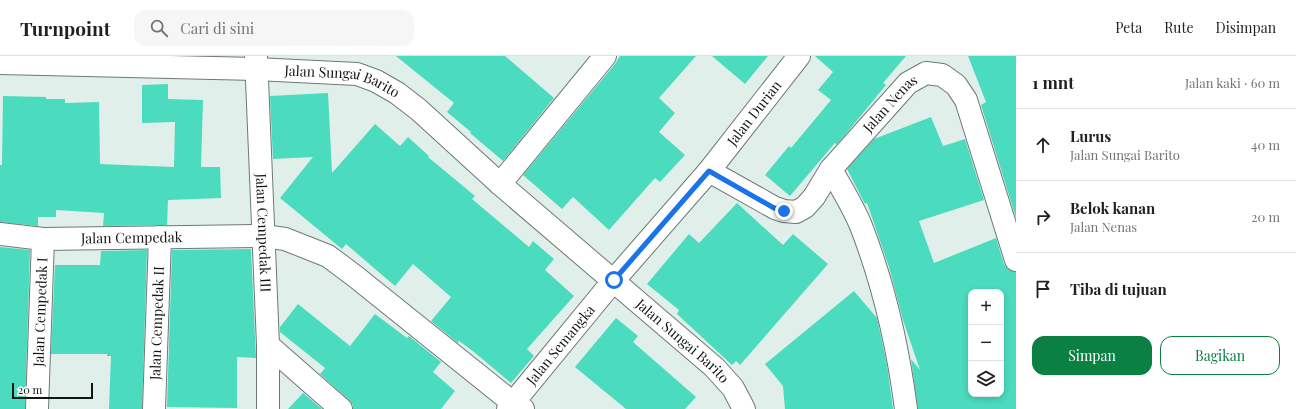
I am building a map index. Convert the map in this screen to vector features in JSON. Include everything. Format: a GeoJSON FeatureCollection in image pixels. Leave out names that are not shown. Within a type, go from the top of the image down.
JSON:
{"type":"FeatureCollection","features":[{"type":"Feature","properties":{"kind":"street"},"geometry":{"type":"LineString","coordinates":[[500,184],[605,56]]}},
{"type":"Feature","properties":{"kind":"street","name":"Jalan Durian"},"geometry":{"type":"LineString","coordinates":[[709,171],[799,56]]}},
{"type":"Feature","properties":{"kind":"street","name":"Jalan Sungai Barito"},"geometry":{"type":"LineString","coordinates":[[0,63],[256,63],[357,74],[376,81],[397,93],[419,110],[500,184],[714,367],[733,388],[744,409]]}},
{"type":"Feature","properties":{"kind":"street","name":"Jalan Cempedak III"},"geometry":{"type":"LineString","coordinates":[[256,63],[268,345],[268,409]]}},
{"type":"Feature","properties":{"kind":"street","name":"Jalan Nenas"},"geometry":{"type":"LineString","coordinates":[[709,171],[774,208],[796,212],[806,207],[814,197],[830,169],[908,83],[926,73],[942,75],[956,85],[966,100],[1016,260]]}},
{"type":"Feature","properties":{"kind":"street"},"geometry":{"type":"LineString","coordinates":[[830,169],[860,224],[881,283],[901,371],[906,409]]}},
{"type":"Feature","properties":{"kind":"street"},"geometry":{"type":"LineString","coordinates":[[614,280],[709,171]]}},
{"type":"Feature","properties":{"kind":"street","name":"Jalan Cempedak"},"geometry":{"type":"LineString","coordinates":[[0,234],[43,239],[264,236],[285,239],[328,256],[356,276],[514,407]]}},
{"type":"Feature","properties":{"kind":"street","name":"Jalan Cempedak II"},"geometry":{"type":"LineString","coordinates":[[154,409],[160,237]]}},
{"type":"Feature","properties":{"kind":"street","name":"Jalan Cempedak I"},"geometry":{"type":"LineString","coordinates":[[37,409],[43,239]]}},
{"type":"Feature","properties":{"kind":"street","name":"Jalan Semangka"},"geometry":{"type":"LineString","coordinates":[[514,407],[614,280]]}},
{"type":"Feature","properties":{"kind":"street"},"geometry":{"type":"LineString","coordinates":[[268,345],[341,409]]}},
{"type":"Feature","properties":{"kind":"building"},"geometry":{"type":"Polygon","coordinates":[[[396,56],[505,56],[554,98],[503,161],[447,112],[454,103],[396,56]]]}},
{"type":"Feature","properties":{"kind":"building"},"geometry":{"type":"Polygon","coordinates":[[[620,56],[696,56],[659,98],[675,113],[659,132],[685,155],[660,182],[655,178],[609,230],[573,197],[562,209],[523,175],[620,56]]]}},
{"type":"Feature","properties":{"kind":"building"},"geometry":{"type":"Polygon","coordinates":[[[712,56],[768,56],[745,84],[712,56]]]}},
{"type":"Feature","properties":{"kind":"building"},"geometry":{"type":"Polygon","coordinates":[[[815,56],[906,56],[883,83],[886,85],[845,135],[836,145],[835,143],[790,196],[765,175],[789,146],[791,148],[831,100],[818,90],[833,72],[815,56]]]}},
{"type":"Feature","properties":{"kind":"building"},"geometry":{"type":"Polygon","coordinates":[[[968,56],[1016,56],[1016,218],[981,105],[986,102],[968,56]]]}},
{"type":"Feature","properties":{"kind":"building"},"geometry":{"type":"Polygon","coordinates":[[[168,84],[168,99],[203,100],[201,167],[220,167],[221,198],[168,200],[167,225],[103,226],[104,213],[56,210],[56,217],[38,217],[38,226],[0,222],[0,165],[2,165],[3,96],[65,99],[65,103],[99,102],[100,164],[174,167],[175,122],[142,123],[142,85],[168,84]]]}},
{"type":"Feature","properties":{"kind":"building"},"geometry":{"type":"Polygon","coordinates":[[[328,93],[332,173],[375,124],[400,146],[408,137],[429,156],[428,157],[475,196],[472,199],[529,247],[533,241],[554,259],[545,270],[574,296],[527,349],[534,356],[511,383],[474,352],[459,341],[458,343],[431,321],[451,297],[413,264],[395,286],[346,244],[342,249],[280,198],[313,157],[273,159],[270,96],[328,93]]]}},
{"type":"Feature","properties":{"kind":"building"},"geometry":{"type":"Polygon","coordinates":[[[931,117],[943,146],[965,139],[984,200],[919,221],[934,263],[996,238],[1004,264],[1008,269],[1016,272],[1016,409],[918,409],[911,359],[920,370],[903,320],[889,267],[867,203],[865,204],[847,169],[874,139],[931,117]]]}},
{"type":"Feature","properties":{"kind":"building"},"geometry":{"type":"Polygon","coordinates":[[[737,203],[783,245],[793,234],[828,264],[740,365],[736,361],[732,365],[677,314],[679,310],[647,284],[689,234],[699,243],[737,203]]]}},
{"type":"Feature","properties":{"kind":"building"},"geometry":{"type":"Polygon","coordinates":[[[0,247],[30,250],[25,409],[0,409],[0,247]]]}},
{"type":"Feature","properties":{"kind":"building"},"geometry":{"type":"Polygon","coordinates":[[[251,249],[256,358],[237,357],[237,408],[167,407],[172,250],[251,249]]]}},
{"type":"Feature","properties":{"kind":"building"},"geometry":{"type":"Polygon","coordinates":[[[147,250],[142,409],[109,409],[111,356],[107,356],[107,354],[51,354],[55,265],[100,265],[101,251],[147,250]]]}},
{"type":"Feature","properties":{"kind":"building"},"geometry":{"type":"Polygon","coordinates":[[[854,291],[877,318],[887,365],[893,409],[785,409],[783,386],[765,364],[854,291]]]}},
{"type":"Feature","properties":{"kind":"building"},"geometry":{"type":"Polygon","coordinates":[[[298,304],[350,346],[375,314],[407,338],[409,336],[441,362],[433,372],[455,391],[441,409],[353,409],[353,405],[349,400],[320,374],[325,368],[280,332],[280,327],[298,304]]]}},
{"type":"Feature","properties":{"kind":"building"},"geometry":{"type":"Polygon","coordinates":[[[616,318],[638,336],[633,342],[696,397],[685,409],[626,409],[575,367],[616,318]]]}},
{"type":"Feature","properties":{"kind":"building"},"geometry":{"type":"Polygon","coordinates":[[[303,393],[322,409],[288,409],[303,393]]]}},
{"type":"Feature","properties":{"kind":"route"},"geometry":{"type":"LineString","coordinates":[[614,280],[709,171],[774,208],[784,211]]}}]}
